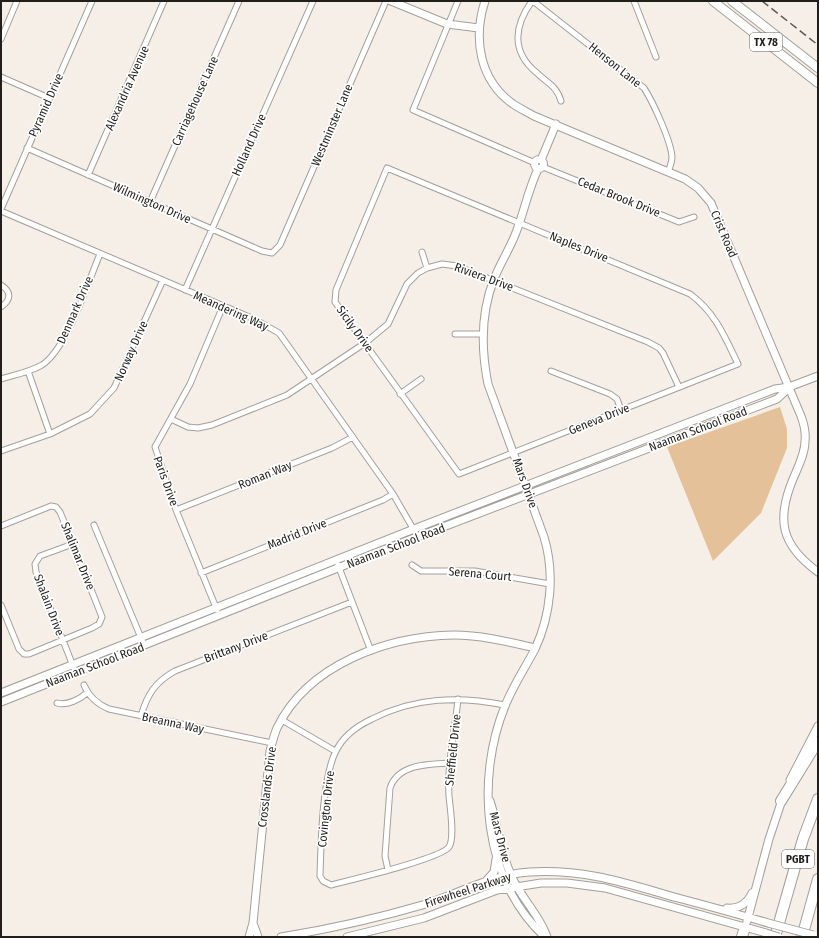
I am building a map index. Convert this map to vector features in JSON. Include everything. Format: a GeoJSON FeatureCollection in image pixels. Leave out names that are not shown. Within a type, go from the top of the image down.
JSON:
{"type":"FeatureCollection","features":[{"type":"Feature","properties":{"kind":"highway"},"geometry":{"type":"LineString","coordinates":[[781,801],[818,741]]}},
{"type":"Feature","properties":{"kind":"highway"},"geometry":{"type":"LineString","coordinates":[[816,803],[818,788]]}},
{"type":"Feature","properties":{"kind":"highway","name":"PGBT"},"geometry":{"type":"LineString","coordinates":[[770,935],[816,803]]}},
{"type":"Feature","properties":{"kind":"highway","name":"PGBT"},"geometry":{"type":"LineString","coordinates":[[802,937],[818,879]]}},
{"type":"Feature","properties":{"kind":"main road"},"geometry":{"type":"LineString","coordinates":[[391,1],[447,24],[479,28]]}},
{"type":"Feature","properties":{"kind":"main road","name":"Crist Road"},"geometry":{"type":"LineString","coordinates":[[485,1],[479,28],[481,56],[494,85],[512,104],[534,116],[668,172],[698,188],[712,203],[801,416],[806,441],[799,466],[787,494],[783,525],[792,547],[804,563],[818,572]]}},
{"type":"Feature","properties":{"kind":"main road","name":"TX 78"},"geometry":{"type":"LineString","coordinates":[[713,1],[818,83]]}},
{"type":"Feature","properties":{"kind":"main road","name":"TX 78"},"geometry":{"type":"LineString","coordinates":[[732,1],[818,68]]}},
{"type":"Feature","properties":{"kind":"main road"},"geometry":{"type":"LineString","coordinates":[[761,38],[768,29]]}},
{"type":"Feature","properties":{"kind":"main road","name":"Mars Drive"},"geometry":{"type":"LineString","coordinates":[[508,876],[496,854],[487,811],[493,745],[505,705],[535,648],[547,612],[550,584],[546,545],[530,495],[488,384],[484,364],[483,334],[485,310],[493,280],[520,223],[528,193],[556,124]]}},
{"type":"Feature","properties":{"kind":"main road","name":"Naaman School Road"},"geometry":{"type":"LineString","coordinates":[[1,702],[141,638],[216,608],[414,529],[775,389],[790,387],[818,376]]}},
{"type":"Feature","properties":{"kind":"main road","name":"Naaman School Road"},"geometry":{"type":"LineString","coordinates":[[1,693],[144,645],[219,616],[777,398],[790,387]]}},
{"type":"Feature","properties":{"kind":"main road","name":"Crosslands Drive"},"geometry":{"type":"LineString","coordinates":[[249,937],[253,923],[263,810],[272,743],[277,728],[282,720],[297,699],[313,682],[361,654],[423,637],[456,635],[500,640],[535,648]]}},
{"type":"Feature","properties":{"kind":"main road"},"geometry":{"type":"LineString","coordinates":[[743,932],[781,801],[794,771],[818,726]]}},
{"type":"Feature","properties":{"kind":"main road","name":"Mars Drive"},"geometry":{"type":"LineString","coordinates":[[489,799],[512,887],[544,929],[546,937]]}},
{"type":"Feature","properties":{"kind":"main road"},"geometry":{"type":"LineString","coordinates":[[484,883],[494,872],[496,854]]}},
{"type":"Feature","properties":{"kind":"main road"},"geometry":{"type":"LineString","coordinates":[[716,908],[734,909],[746,902],[751,896],[759,870],[764,861]]}},
{"type":"Feature","properties":{"kind":"main road","name":"Firewheel Parkway"},"geometry":{"type":"LineString","coordinates":[[281,937],[334,928],[363,921],[427,903],[484,883],[529,872],[569,872],[608,878],[816,936]]}},
{"type":"Feature","properties":{"kind":"main road"},"geometry":{"type":"LineString","coordinates":[[605,888],[608,878]]}},
{"type":"Feature","properties":{"kind":"main road","name":"Firewheel Parkway"},"geometry":{"type":"LineString","coordinates":[[347,937],[424,918],[512,887],[567,883],[605,888],[743,932],[780,937]]}},
{"type":"Feature","properties":{"kind":"main road","name":"Crosslands Drive"},"geometry":{"type":"LineString","coordinates":[[253,923],[258,937]]}},
{"type":"Feature","properties":{"kind":"street"},"geometry":{"type":"LineString","coordinates":[[1,39],[18,1]]}},
{"type":"Feature","properties":{"kind":"street","name":"Pyramid Drive"},"geometry":{"type":"LineString","coordinates":[[1,210],[92,1]]}},
{"type":"Feature","properties":{"kind":"street","name":"Alexandria Avenue"},"geometry":{"type":"LineString","coordinates":[[88,175],[164,1]]}},
{"type":"Feature","properties":{"kind":"street","name":"Carriagehouse Lane"},"geometry":{"type":"LineString","coordinates":[[150,202],[239,1]]}},
{"type":"Feature","properties":{"kind":"street","name":"Holland Drive"},"geometry":{"type":"LineString","coordinates":[[185,290],[313,1]]}},
{"type":"Feature","properties":{"kind":"street","name":"Westminster Lane"},"geometry":{"type":"LineString","coordinates":[[277,249],[386,1]]}},
{"type":"Feature","properties":{"kind":"street"},"geometry":{"type":"LineString","coordinates":[[447,24],[458,1]]}},
{"type":"Feature","properties":{"kind":"street"},"geometry":{"type":"LineString","coordinates":[[532,1],[523,13],[519,24],[518,35],[522,57],[528,65],[558,91],[561,101]]}},
{"type":"Feature","properties":{"kind":"street","name":"Henson Lane"},"geometry":{"type":"LineString","coordinates":[[532,1],[644,88],[650,97],[671,149],[672,159],[668,172]]}},
{"type":"Feature","properties":{"kind":"street"},"geometry":{"type":"LineString","coordinates":[[634,1],[656,57]]}},
{"type":"Feature","properties":{"kind":"street","name":"Cedar Brook Drive"},"geometry":{"type":"LineString","coordinates":[[447,24],[413,110],[539,165],[679,222],[694,217]]}},
{"type":"Feature","properties":{"kind":"street"},"geometry":{"type":"LineString","coordinates":[[1,77],[49,98]]}},
{"type":"Feature","properties":{"kind":"street","name":"Wilmington Drive"},"geometry":{"type":"LineString","coordinates":[[27,148],[262,252],[272,253],[277,249]]}},
{"type":"Feature","properties":{"kind":"street","name":"Naples Drive"},"geometry":{"type":"LineString","coordinates":[[388,168],[690,294],[709,310],[720,326],[738,364]]}},
{"type":"Feature","properties":{"kind":"street","name":"Sicily Drive"},"geometry":{"type":"LineString","coordinates":[[388,168],[334,296],[335,302],[459,474]]}},
{"type":"Feature","properties":{"kind":"street","name":"Meandering Way"},"geometry":{"type":"LineString","coordinates":[[1,210],[100,254],[254,319],[279,333],[392,494],[418,537]]}},
{"type":"Feature","properties":{"kind":"street"},"geometry":{"type":"LineString","coordinates":[[422,252],[427,268]]}},
{"type":"Feature","properties":{"kind":"street","name":"Denmark Drive"},"geometry":{"type":"LineString","coordinates":[[1,379],[28,371],[41,365],[52,356],[63,339],[100,254]]}},
{"type":"Feature","properties":{"kind":"street","name":"Riviera Drive"},"geometry":{"type":"LineString","coordinates":[[171,419],[188,427],[198,428],[212,425],[287,395],[312,380],[365,343],[388,324],[407,284],[427,268],[442,264],[457,266],[628,334],[659,348],[666,358],[679,387]]}},
{"type":"Feature","properties":{"kind":"street","name":"Norway Drive"},"geometry":{"type":"LineString","coordinates":[[1,451],[50,434],[90,414],[114,388],[163,280]]}},
{"type":"Feature","properties":{"kind":"street"},"geometry":{"type":"LineString","coordinates":[[1,285],[9,292],[9,297],[6,304],[1,307]]}},
{"type":"Feature","properties":{"kind":"street","name":"Paris Drive"},"geometry":{"type":"LineString","coordinates":[[219,616],[176,510],[155,447],[190,384],[223,306]]}},
{"type":"Feature","properties":{"kind":"street"},"geometry":{"type":"LineString","coordinates":[[455,334],[483,334]]}},
{"type":"Feature","properties":{"kind":"street","name":"Geneva Drive"},"geometry":{"type":"LineString","coordinates":[[459,474],[738,364]]}},
{"type":"Feature","properties":{"kind":"street"},"geometry":{"type":"LineString","coordinates":[[28,371],[50,434]]}},
{"type":"Feature","properties":{"kind":"street"},"geometry":{"type":"LineString","coordinates":[[551,371],[610,394],[616,400],[621,410]]}},
{"type":"Feature","properties":{"kind":"street"},"geometry":{"type":"LineString","coordinates":[[400,394],[421,379]]}},
{"type":"Feature","properties":{"kind":"street","name":"Roman Way"},"geometry":{"type":"LineString","coordinates":[[176,510],[332,448],[353,437]]}},
{"type":"Feature","properties":{"kind":"street","name":"Madrid Drive"},"geometry":{"type":"LineString","coordinates":[[201,573],[383,500],[392,494]]}},
{"type":"Feature","properties":{"kind":"street","name":"Shalimar Drive"},"geometry":{"type":"LineString","coordinates":[[1,526],[51,506],[56,507],[60,512],[102,617],[99,624],[92,628],[63,641],[29,654],[24,654],[19,649],[1,605]]}},
{"type":"Feature","properties":{"kind":"street"},"geometry":{"type":"LineString","coordinates":[[94,525],[144,645]]}},
{"type":"Feature","properties":{"kind":"street","name":"Shalain Drive"},"geometry":{"type":"LineString","coordinates":[[73,544],[40,556],[35,564],[36,572],[74,668]]}},
{"type":"Feature","properties":{"kind":"street"},"geometry":{"type":"LineString","coordinates":[[337,560],[371,651]]}},
{"type":"Feature","properties":{"kind":"street","name":"Serena Court"},"geometry":{"type":"LineString","coordinates":[[412,565],[421,571],[475,571],[550,584]]}},
{"type":"Feature","properties":{"kind":"street","name":"Brittany Drive"},"geometry":{"type":"LineString","coordinates":[[141,716],[146,699],[154,686],[174,671],[352,602]]}},
{"type":"Feature","properties":{"kind":"street","name":"Breanna Way"},"geometry":{"type":"LineString","coordinates":[[84,685],[88,693],[104,707],[272,743]]}},
{"type":"Feature","properties":{"kind":"street"},"geometry":{"type":"LineString","coordinates":[[57,703],[66,703],[88,693]]}},
{"type":"Feature","properties":{"kind":"street","name":"Covington Drive"},"geometry":{"type":"LineString","coordinates":[[388,870],[331,885],[326,883],[320,876],[328,773],[335,751],[350,732],[382,714],[412,703],[428,700],[458,699],[477,700],[505,705]]}},
{"type":"Feature","properties":{"kind":"street","name":"Sheffield Drive"},"geometry":{"type":"LineString","coordinates":[[388,870],[439,854],[448,848],[452,838],[448,784],[458,699]]}},
{"type":"Feature","properties":{"kind":"street"},"geometry":{"type":"LineString","coordinates":[[282,720],[335,751]]}},
{"type":"Feature","properties":{"kind":"street"},"geometry":{"type":"LineString","coordinates":[[388,870],[385,856],[390,788],[392,781],[402,772],[416,766],[450,763]]}},
{"type":"Feature","properties":{"kind":"shaded area"},"geometry":{"type":"Polygon","coordinates":[[[780,407],[787,429],[787,448],[761,513],[713,561],[667,447],[780,407]]]}},
{"type":"Feature","properties":{"kind":"railway"},"geometry":{"type":"LineString","coordinates":[[762,1],[818,45]]}}]}
